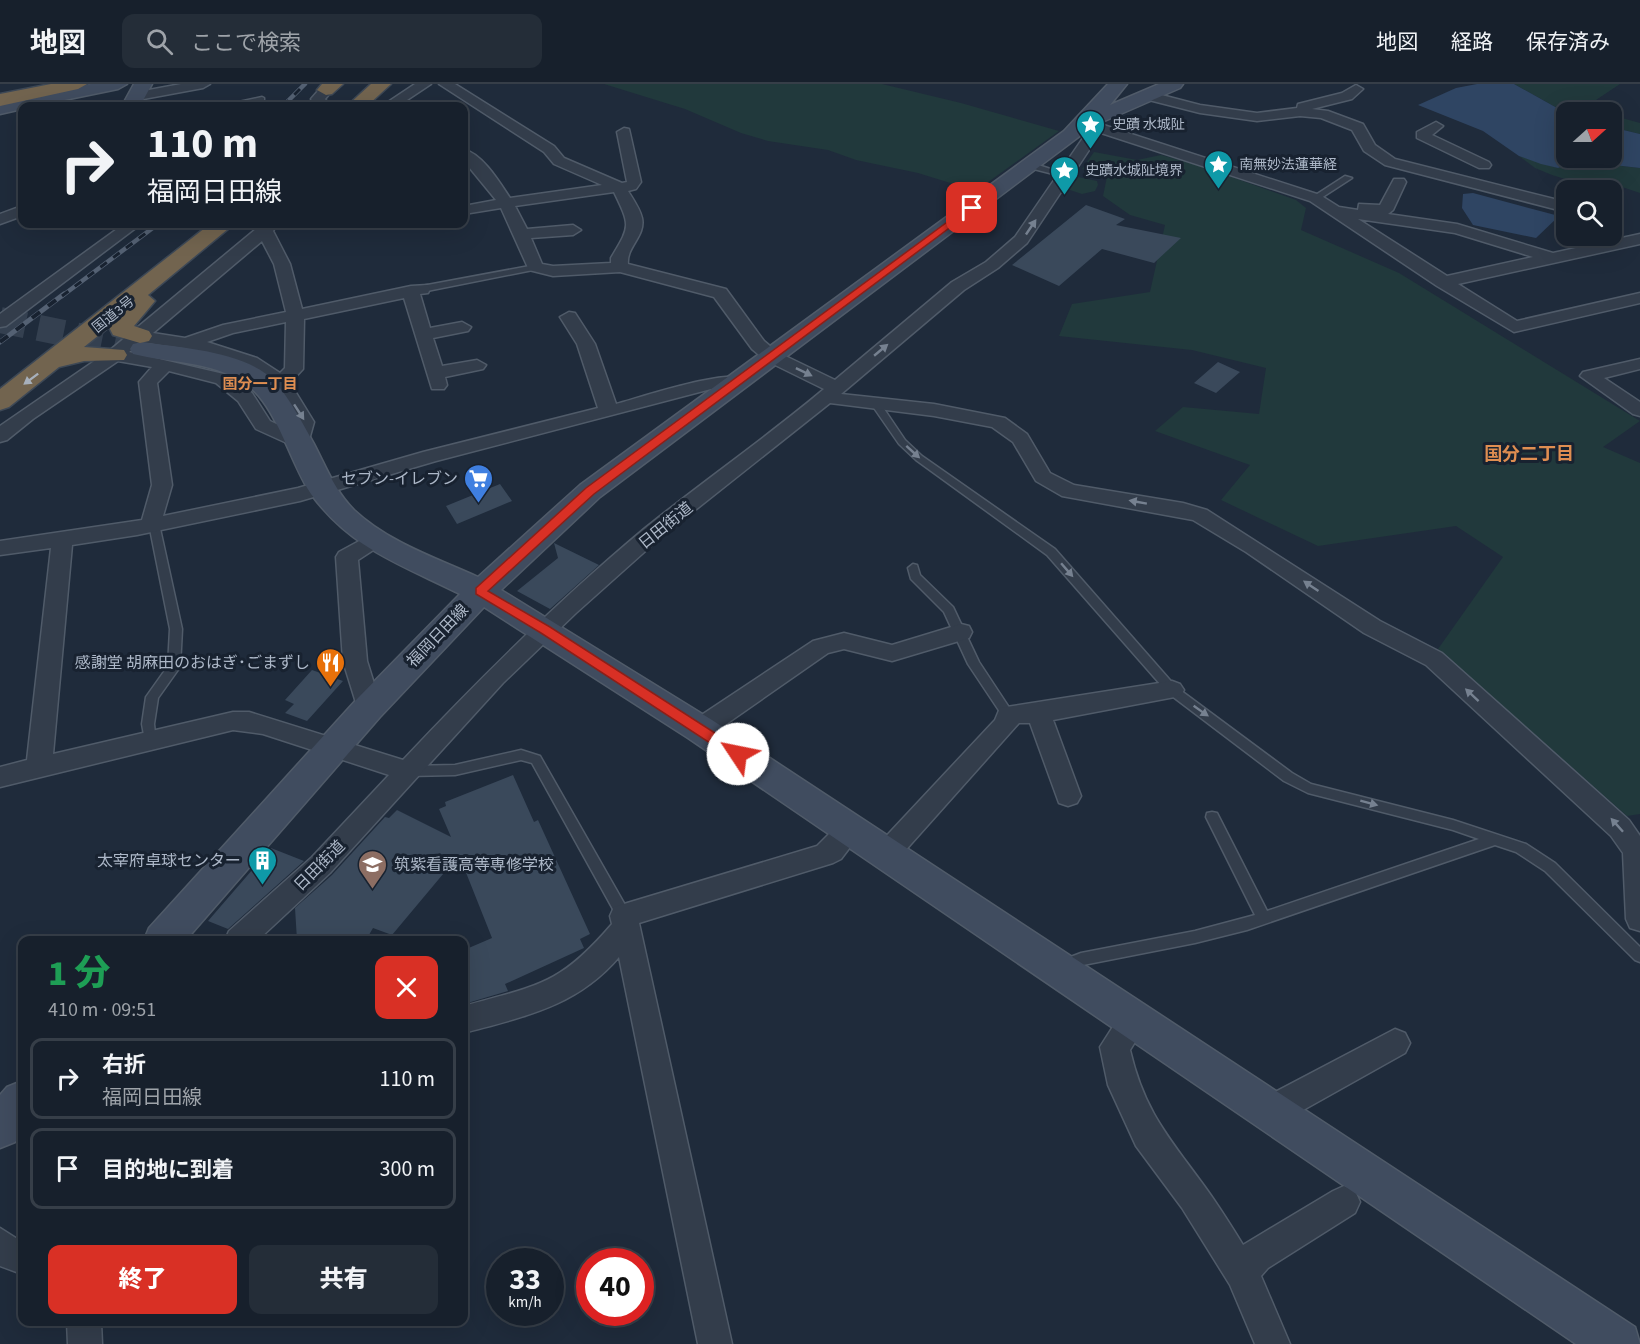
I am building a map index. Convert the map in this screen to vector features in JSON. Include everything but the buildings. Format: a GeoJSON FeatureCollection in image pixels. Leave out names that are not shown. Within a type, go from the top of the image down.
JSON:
{"type":"FeatureCollection","features":[{"type":"Feature","properties":{"kind":"highway"},"geometry":{"type":"LineString","coordinates":[[0,87],[17,84]]}},
{"type":"Feature","properties":{"kind":"highway"},"geometry":{"type":"LineString","coordinates":[[0,100],[78,84]]}},
{"type":"Feature","properties":{"kind":"highway"},"geometry":{"type":"LineString","coordinates":[[328,94],[356,84]]}},
{"type":"Feature","properties":{"kind":"highway"},"geometry":{"type":"LineString","coordinates":[[361,102],[382,84]]}},
{"type":"Feature","properties":{"kind":"highway"},"geometry":{"type":"LineString","coordinates":[[141,342],[121,330],[125,319],[208,228]]}},
{"type":"Feature","properties":{"kind":"highway","name":"国道3号"},"geometry":{"type":"LineString","coordinates":[[0,402],[53,362],[208,228]]}},
{"type":"Feature","properties":{"kind":"highway","name":"国道3号"},"geometry":{"type":"LineString","coordinates":[[0,374],[208,228]]}},
{"type":"Feature","properties":{"kind":"highway"},"geometry":{"type":"LineString","coordinates":[[53,362],[84,354],[115,356]]}},
{"type":"Feature","properties":{"kind":"main road"},"geometry":{"type":"LineString","coordinates":[[30,102],[118,84]]}},
{"type":"Feature","properties":{"kind":"main road","name":"福岡日田線"},"geometry":{"type":"LineString","coordinates":[[166,936],[369,706],[480,591],[590,491],[1085,123],[1118,84]]}},
{"type":"Feature","properties":{"kind":"main road"},"geometry":{"type":"LineString","coordinates":[[1126,84],[1125,94],[1146,98]]}},
{"type":"Feature","properties":{"kind":"main road"},"geometry":{"type":"LineString","coordinates":[[1085,123],[1174,84]]}},
{"type":"Feature","properties":{"kind":"main road"},"geometry":{"type":"LineString","coordinates":[[0,108],[18,104]]}},
{"type":"Feature","properties":{"kind":"main road"},"geometry":{"type":"LineString","coordinates":[[141,342],[251,375],[266,387],[300,443],[321,487],[344,516],[374,540],[480,591],[700,729],[1618,1344]]}},
{"type":"Feature","properties":{"kind":"main road"},"geometry":{"type":"LineString","coordinates":[[0,1127],[18,1107]]}},
{"type":"Feature","properties":{"kind":"street"},"geometry":{"type":"LineString","coordinates":[[138,95],[203,84]]}},
{"type":"Feature","properties":{"kind":"street"},"geometry":{"type":"LineString","coordinates":[[395,102],[424,84]]}},
{"type":"Feature","properties":{"kind":"street"},"geometry":{"type":"LineString","coordinates":[[446,84],[549,149],[559,161],[619,187],[634,217],[635,230],[619,258],[620,267]]}},
{"type":"Feature","properties":{"kind":"street"},"geometry":{"type":"LineString","coordinates":[[1146,98],[1257,117],[1297,105],[1347,96],[1356,89]]}},
{"type":"Feature","properties":{"kind":"street"},"geometry":{"type":"LineString","coordinates":[[1297,105],[1358,127],[1369,148],[1394,163],[1556,204]]}},
{"type":"Feature","properties":{"kind":"street"},"geometry":{"type":"LineString","coordinates":[[1085,123],[1315,198],[1385,210],[1399,182]]}},
{"type":"Feature","properties":{"kind":"street","name":"日田街道"},"geometry":{"type":"LineString","coordinates":[[243,936],[321,865],[495,677],[653,533],[831,393],[958,286],[992,265],[1022,240],[1090,138],[1085,123]]}},
{"type":"Feature","properties":{"kind":"street"},"geometry":{"type":"LineString","coordinates":[[1436,126],[1422,135],[1487,162],[1468,182]]}},
{"type":"Feature","properties":{"kind":"street"},"geometry":{"type":"LineString","coordinates":[[468,209],[505,202],[631,186],[634,182],[624,132]]}},
{"type":"Feature","properties":{"kind":"street"},"geometry":{"type":"LineString","coordinates":[[468,157],[484,171],[505,202],[522,234],[535,267],[553,271],[620,267],[720,293],[758,345],[771,356],[831,393],[878,405],[934,410],[998,422],[1020,438],[1043,477],[1053,483],[1069,491],[1184,510],[1206,519],[1372,627],[1434,659],[1620,828],[1638,851],[1640,919]]}},
{"type":"Feature","properties":{"kind":"street"},"geometry":{"type":"LineString","coordinates":[[474,191],[495,188]]}},
{"type":"Feature","properties":{"kind":"street"},"geometry":{"type":"LineString","coordinates":[[1315,198],[1516,329],[1640,298]]}},
{"type":"Feature","properties":{"kind":"street"},"geometry":{"type":"LineString","coordinates":[[1329,209],[1457,229],[1549,257]]}},
{"type":"Feature","properties":{"kind":"street"},"geometry":{"type":"LineString","coordinates":[[0,219],[18,212]]}},
{"type":"Feature","properties":{"kind":"street"},"geometry":{"type":"LineString","coordinates":[[4,315],[127,228]]}},
{"type":"Feature","properties":{"kind":"street"},"geometry":{"type":"LineString","coordinates":[[0,436],[26,415],[115,356],[141,342],[267,228]]}},
{"type":"Feature","properties":{"kind":"street"},"geometry":{"type":"LineString","coordinates":[[268,228],[282,264],[295,314],[294,369],[280,383]]}},
{"type":"Feature","properties":{"kind":"street"},"geometry":{"type":"LineString","coordinates":[[522,234],[573,230]]}},
{"type":"Feature","properties":{"kind":"street"},"geometry":{"type":"LineString","coordinates":[[1622,231],[1638,240]]}},
{"type":"Feature","properties":{"kind":"street"},"geometry":{"type":"LineString","coordinates":[[1443,282],[1549,257],[1638,240]]}},
{"type":"Feature","properties":{"kind":"street"},"geometry":{"type":"LineString","coordinates":[[184,344],[229,328],[416,290],[424,335],[437,379],[477,365]]}},
{"type":"Feature","properties":{"kind":"street"},"geometry":{"type":"LineString","coordinates":[[569,317],[586,344],[609,412]]}},
{"type":"Feature","properties":{"kind":"street"},"geometry":{"type":"LineString","coordinates":[[424,335],[462,327]]}},
{"type":"Feature","properties":{"kind":"street"},"geometry":{"type":"LineString","coordinates":[[115,356],[165,364],[213,375],[229,382],[245,397],[263,425],[300,443],[305,422],[280,383],[248,360],[184,344],[141,342]]}},
{"type":"Feature","properties":{"kind":"street"},"geometry":{"type":"LineString","coordinates":[[154,524],[152,518],[162,485],[148,382],[165,364]]}},
{"type":"Feature","properties":{"kind":"street"},"geometry":{"type":"LineString","coordinates":[[1640,364],[1589,376],[1640,410]]}},
{"type":"Feature","properties":{"kind":"street"},"geometry":{"type":"LineString","coordinates":[[0,548],[154,524],[321,487],[430,456],[609,412],[710,384],[738,381]]}},
{"type":"Feature","properties":{"kind":"street"},"geometry":{"type":"LineString","coordinates":[[39,768],[62,539]]}},
{"type":"Feature","properties":{"kind":"street"},"geometry":{"type":"LineString","coordinates":[[369,706],[355,662],[347,557],[374,540]]}},
{"type":"Feature","properties":{"kind":"street"},"geometry":{"type":"LineString","coordinates":[[700,729],[821,647],[844,641],[892,653],[961,632]]}},
{"type":"Feature","properties":{"kind":"street"},"geometry":{"type":"LineString","coordinates":[[886,854],[1007,723],[1008,715],[1039,713],[1172,690]]}},
{"type":"Feature","properties":{"kind":"street"},"geometry":{"type":"LineString","coordinates":[[1039,713],[1068,796]]}},
{"type":"Feature","properties":{"kind":"street"},"geometry":{"type":"LineString","coordinates":[[0,777],[233,721],[249,721],[333,745],[408,771]]}},
{"type":"Feature","properties":{"kind":"street"},"geometry":{"type":"LineString","coordinates":[[468,1018],[530,1001],[566,986],[584,975],[625,922],[824,855],[832,851],[850,830]]}},
{"type":"Feature","properties":{"kind":"street"},"geometry":{"type":"LineString","coordinates":[[625,922],[679,1164],[715,1344]]}},
{"type":"Feature","properties":{"kind":"street"},"geometry":{"type":"LineString","coordinates":[[1133,1021],[1115,1047],[1123,1085],[1147,1135],[1193,1197],[1242,1273],[1273,1344]]}},
{"type":"Feature","properties":{"kind":"street"},"geometry":{"type":"LineString","coordinates":[[1269,1112],[1395,1043]]}},
{"type":"Feature","properties":{"kind":"street"},"geometry":{"type":"LineString","coordinates":[[1242,1273],[1256,1256],[1344,1202]]}},
{"type":"Feature","properties":{"kind":"street"},"geometry":{"type":"LineString","coordinates":[[0,1245],[4,1251],[18,1256]]}},
{"type":"Feature","properties":{"kind":"street"},"geometry":{"type":"LineString","coordinates":[[84,1326],[85,1344]]}},
{"type":"Feature","properties":{"kind":"lane"},"geometry":{"type":"LineString","coordinates":[[245,102],[262,99]]}},
{"type":"Feature","properties":{"kind":"lane"},"geometry":{"type":"LineString","coordinates":[[1029,165],[1065,175]]}},
{"type":"Feature","properties":{"kind":"lane"},"geometry":{"type":"LineString","coordinates":[[1315,198],[1348,178]]}},
{"type":"Feature","properties":{"kind":"lane"},"geometry":{"type":"LineString","coordinates":[[416,290],[535,267]]}},
{"type":"Feature","properties":{"kind":"lane"},"geometry":{"type":"LineString","coordinates":[[878,405],[902,442],[919,458],[1051,552],[1172,690],[1288,777],[1308,788],[1453,825],[1521,848],[1550,867],[1640,956]]}},
{"type":"Feature","properties":{"kind":"lane"},"geometry":{"type":"LineString","coordinates":[[150,742],[148,724],[152,697],[174,667],[176,629],[154,524]]}},
{"type":"Feature","properties":{"kind":"lane"},"geometry":{"type":"LineString","coordinates":[[913,568],[915,576],[949,610],[974,664],[1008,715]]}},
{"type":"Feature","properties":{"kind":"lane"},"geometry":{"type":"LineString","coordinates":[[408,771],[455,770],[521,756],[536,759],[625,922]]}},
{"type":"Feature","properties":{"kind":"lane"},"geometry":{"type":"LineString","coordinates":[[1212,817],[1264,918]]}},
{"type":"Feature","properties":{"kind":"lane"},"geometry":{"type":"LineString","coordinates":[[1065,974],[1073,963],[1081,959],[1195,937],[1264,918],[1496,839]]}},
{"type":"Feature","properties":{"kind":"green space"},"geometry":{"type":"Polygon","coordinates":[[[604,84],[882,84],[961,103],[1059,131],[966,198],[953,194],[960,186],[918,173],[856,160],[828,150],[768,141],[741,133],[685,109],[604,84]]]}},
{"type":"Feature","properties":{"kind":"green space"},"geometry":{"type":"Polygon","coordinates":[[[1514,84],[1620,84],[1595,102],[1556,102],[1556,107],[1514,84]]]}},
{"type":"Feature","properties":{"kind":"green space"},"geometry":{"type":"Polygon","coordinates":[[[1622,118],[1640,123],[1640,134],[1622,130],[1622,118]]]}},
{"type":"Feature","properties":{"kind":"green space"},"geometry":{"type":"Polygon","coordinates":[[[1094,152],[1137,160],[1161,155],[1204,167],[1296,200],[1306,208],[1301,230],[1399,273],[1640,421],[1603,447],[1640,463],[1640,814],[1627,816],[1438,649],[1503,557],[1456,526],[1318,546],[1221,500],[1250,465],[1155,431],[1183,407],[1259,414],[1266,368],[1192,350],[1059,336],[1072,304],[1150,292],[1165,225],[1130,215],[1103,196],[1107,177],[1082,169],[1094,152]]]}},
{"type":"Feature","properties":{"kind":"green space"},"geometry":{"type":"Polygon","coordinates":[[[1519,156],[1556,168],[1622,168],[1622,166],[1640,168],[1640,193],[1622,187],[1622,180],[1568,180],[1535,168],[1519,156]]]}},
{"type":"Feature","properties":{"kind":"green space"},"geometry":{"type":"Polygon","coordinates":[[[1078,177],[1097,181],[1095,191],[1082,194],[1070,190],[1068,185],[1078,177]]]}},
{"type":"Feature","properties":{"kind":"water"},"geometry":{"type":"Polygon","coordinates":[[[1477,84],[1514,84],[1556,107],[1556,168],[1519,156],[1483,131],[1418,105],[1456,88],[1477,84]]]}},
{"type":"Feature","properties":{"kind":"water"},"geometry":{"type":"Polygon","coordinates":[[[1622,130],[1640,134],[1640,168],[1622,166],[1622,130]]]}},
{"type":"Feature","properties":{"kind":"water"},"geometry":{"type":"Polygon","coordinates":[[[1473,193],[1556,215],[1556,219],[1536,238],[1473,225],[1462,208],[1463,194],[1473,193]]]}},
{"type":"Feature","properties":{"kind":"tunnel"},"geometry":{"type":"LineString","coordinates":[[0,320],[142,349]]}},
{"type":"Feature","properties":{"kind":"railway"},"geometry":{"type":"LineString","coordinates":[[287,102],[305,84]]}},
{"type":"Feature","properties":{"kind":"railway"},"geometry":{"type":"LineString","coordinates":[[62,296],[153,228]]}},
{"type":"Feature","properties":{"kind":"railway"},"geometry":{"type":"LineString","coordinates":[[0,342],[64,294]]}},
{"type":"Feature","properties":{"kind":"place","name":"史蹟 水城阯"},"geometry":{"type":"Point","coordinates":[1091,150]}},
{"type":"Feature","properties":{"kind":"place","name":"南無妙法蓮華経"},"geometry":{"type":"Point","coordinates":[1218,190]}},
{"type":"Feature","properties":{"kind":"place","name":"史蹟水城阯境界"},"geometry":{"type":"Point","coordinates":[1064,196]}},
{"type":"Feature","properties":{"kind":"place","name":"セブン-イレブン"},"geometry":{"type":"Point","coordinates":[479,504]}},
{"type":"Feature","properties":{"kind":"place","name":"感謝堂 胡麻田のおはぎ･ごまずし"},"geometry":{"type":"Point","coordinates":[331,688]}},
{"type":"Feature","properties":{"kind":"place","name":"太宰府卓球センター"},"geometry":{"type":"Point","coordinates":[262,886]}},
{"type":"Feature","properties":{"kind":"place","name":"筑紫看護高等専修学校"},"geometry":{"type":"Point","coordinates":[373,890]}},
{"type":"Feature","properties":{"kind":"district","name":"国分一丁目"},"geometry":{"type":"Point","coordinates":[260,384]}},
{"type":"Feature","properties":{"kind":"district","name":"国分二丁目"},"geometry":{"type":"Point","coordinates":[1529,454]}},
{"type":"Feature","properties":{"kind":"route"},"geometry":{"type":"LineString","coordinates":[[738,754],[480,591],[590,491],[972,208]]}}]}
